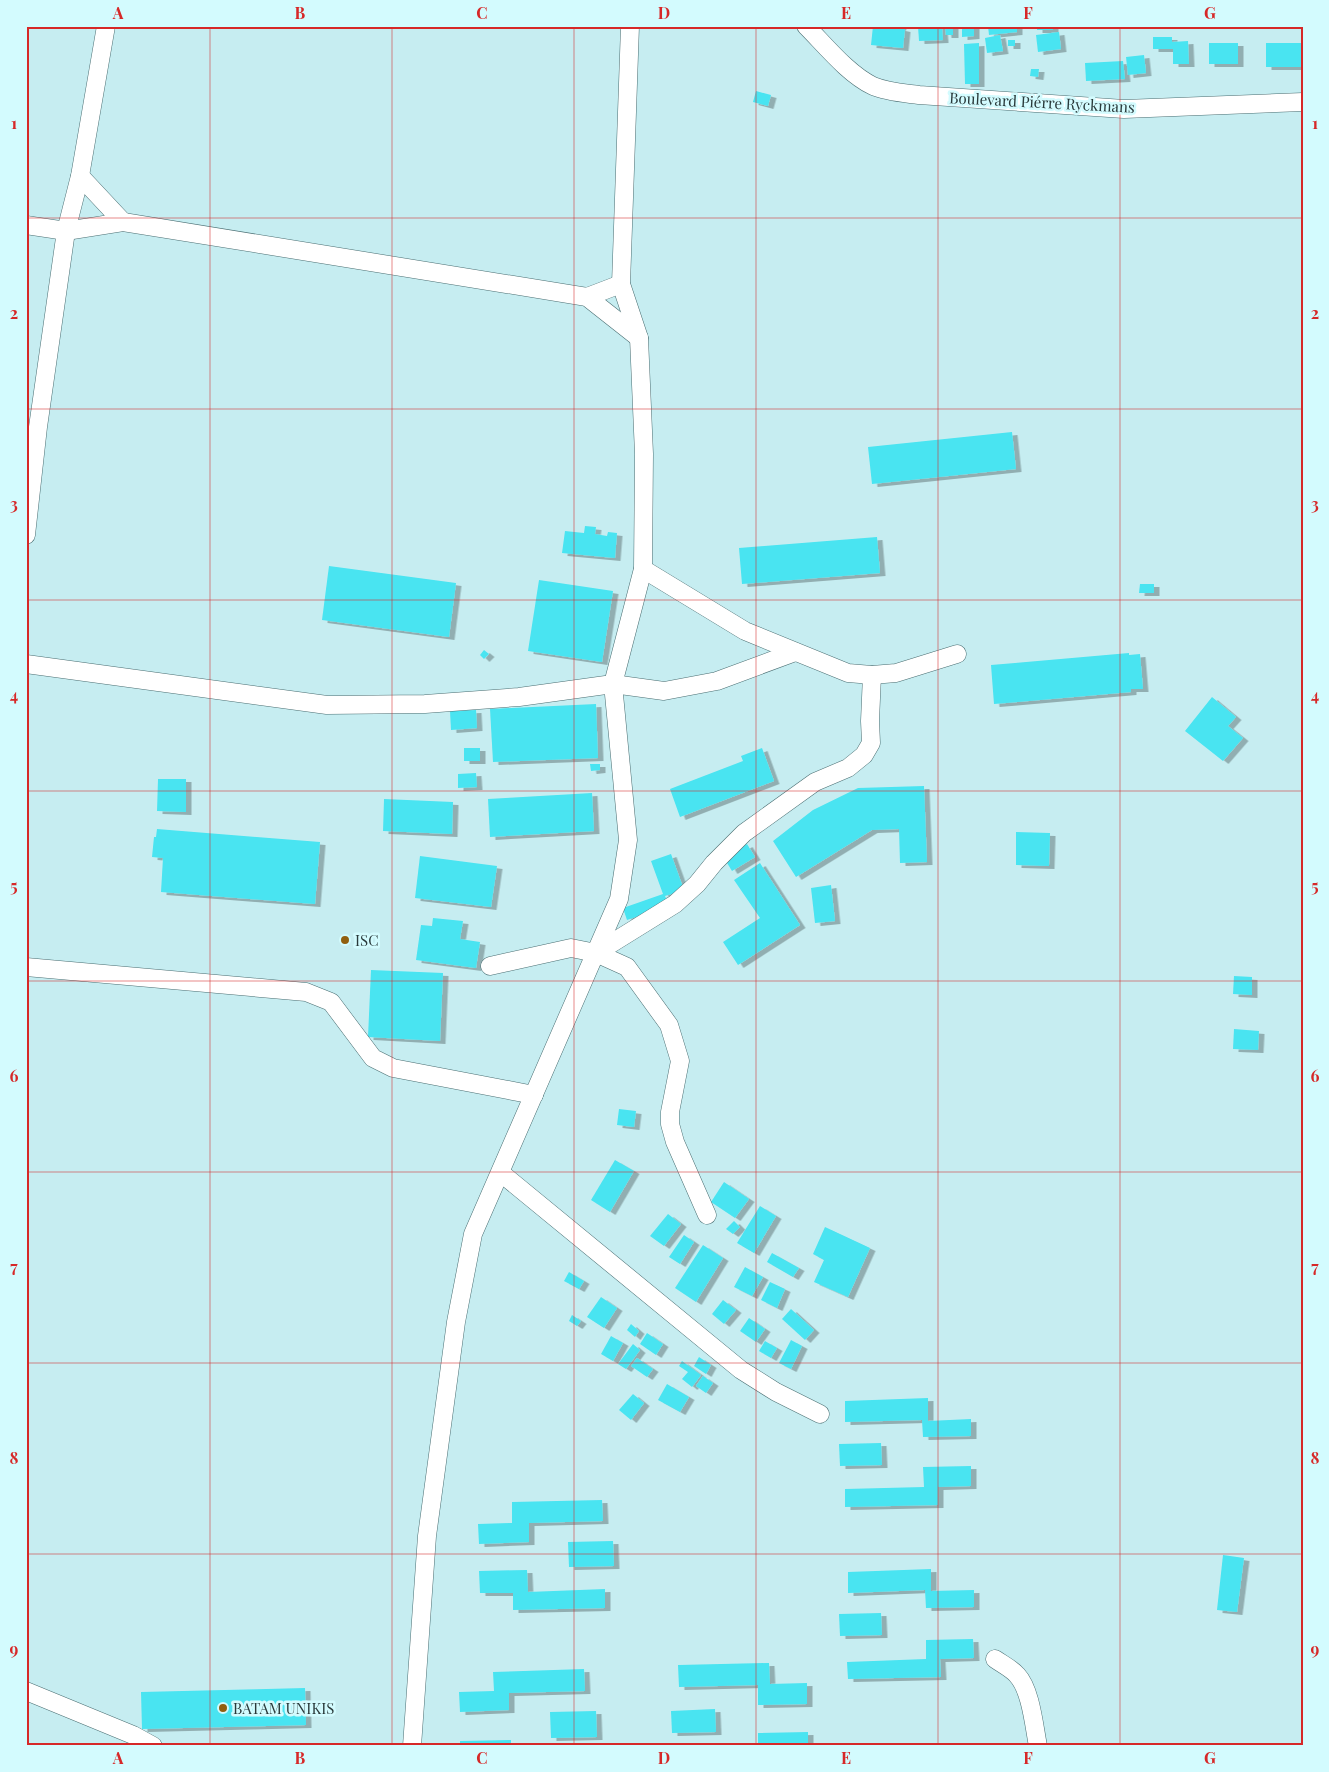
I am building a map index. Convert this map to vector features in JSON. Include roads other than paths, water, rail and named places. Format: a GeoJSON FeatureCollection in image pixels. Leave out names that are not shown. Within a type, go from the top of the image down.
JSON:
{"type":"FeatureCollection","features":[{"type":"Feature","properties":{"kind":"street"},"geometry":{"type":"LineString","coordinates":[[26,535],[38,427],[66,231],[80,176],[106,26]]}},
{"type":"Feature","properties":{"kind":"street"},"geometry":{"type":"LineString","coordinates":[[412,1746],[428,1536],[456,1322],[473,1234],[619,899],[628,840],[613,684],[643,569],[644,454],[639,338],[621,284],[630,26]]}},
{"type":"Feature","properties":{"kind":"street","name":"Boulevard Piérre Ryckmans"},"geometry":{"type":"LineString","coordinates":[[806,26],[856,75],[874,86],[893,92],[1124,109],[1303,102]]}},
{"type":"Feature","properties":{"kind":"street"},"geometry":{"type":"LineString","coordinates":[[80,176],[123,222]]}},
{"type":"Feature","properties":{"kind":"street"},"geometry":{"type":"LineString","coordinates":[[26,225],[66,231],[123,222],[587,297],[639,338]]}},
{"type":"Feature","properties":{"kind":"street"},"geometry":{"type":"LineString","coordinates":[[587,297],[621,284]]}},
{"type":"Feature","properties":{"kind":"street"},"geometry":{"type":"LineString","coordinates":[[643,569],[745,631],[848,673],[872,675],[896,673],[957,654]]}},
{"type":"Feature","properties":{"kind":"street"},"geometry":{"type":"LineString","coordinates":[[26,664],[327,705],[434,703],[519,697],[613,684],[664,691],[717,681],[795,652]]}},
{"type":"Feature","properties":{"kind":"street"},"geometry":{"type":"LineString","coordinates":[[596,953],[675,904],[697,884],[714,863],[744,833],[815,782],[848,768],[864,755],[871,743],[872,675]]}},
{"type":"Feature","properties":{"kind":"street"},"geometry":{"type":"LineString","coordinates":[[490,966],[571,948],[596,953],[627,967],[669,1025],[680,1061],[670,1112],[670,1124],[675,1142],[707,1215]]}},
{"type":"Feature","properties":{"kind":"street"},"geometry":{"type":"LineString","coordinates":[[26,967],[306,992],[331,1002],[373,1058],[393,1068],[534,1095]]}},
{"type":"Feature","properties":{"kind":"street"},"geometry":{"type":"LineString","coordinates":[[500,1173],[741,1370],[776,1392],[820,1414]]}},
{"type":"Feature","properties":{"kind":"street"},"geometry":{"type":"LineString","coordinates":[[995,1659],[1016,1673],[1022,1681],[1038,1746]]}},
{"type":"Feature","properties":{"kind":"street"},"geometry":{"type":"LineString","coordinates":[[26,1691],[134,1735],[153,1746]]}},
{"type":"Feature","properties":{"kind":"place","name":"ISC"},"geometry":{"type":"Point","coordinates":[345,940]}},
{"type":"Feature","properties":{"kind":"place","name":"BATAM UNIKIS"},"geometry":{"type":"Point","coordinates":[223,1708]}}]}
